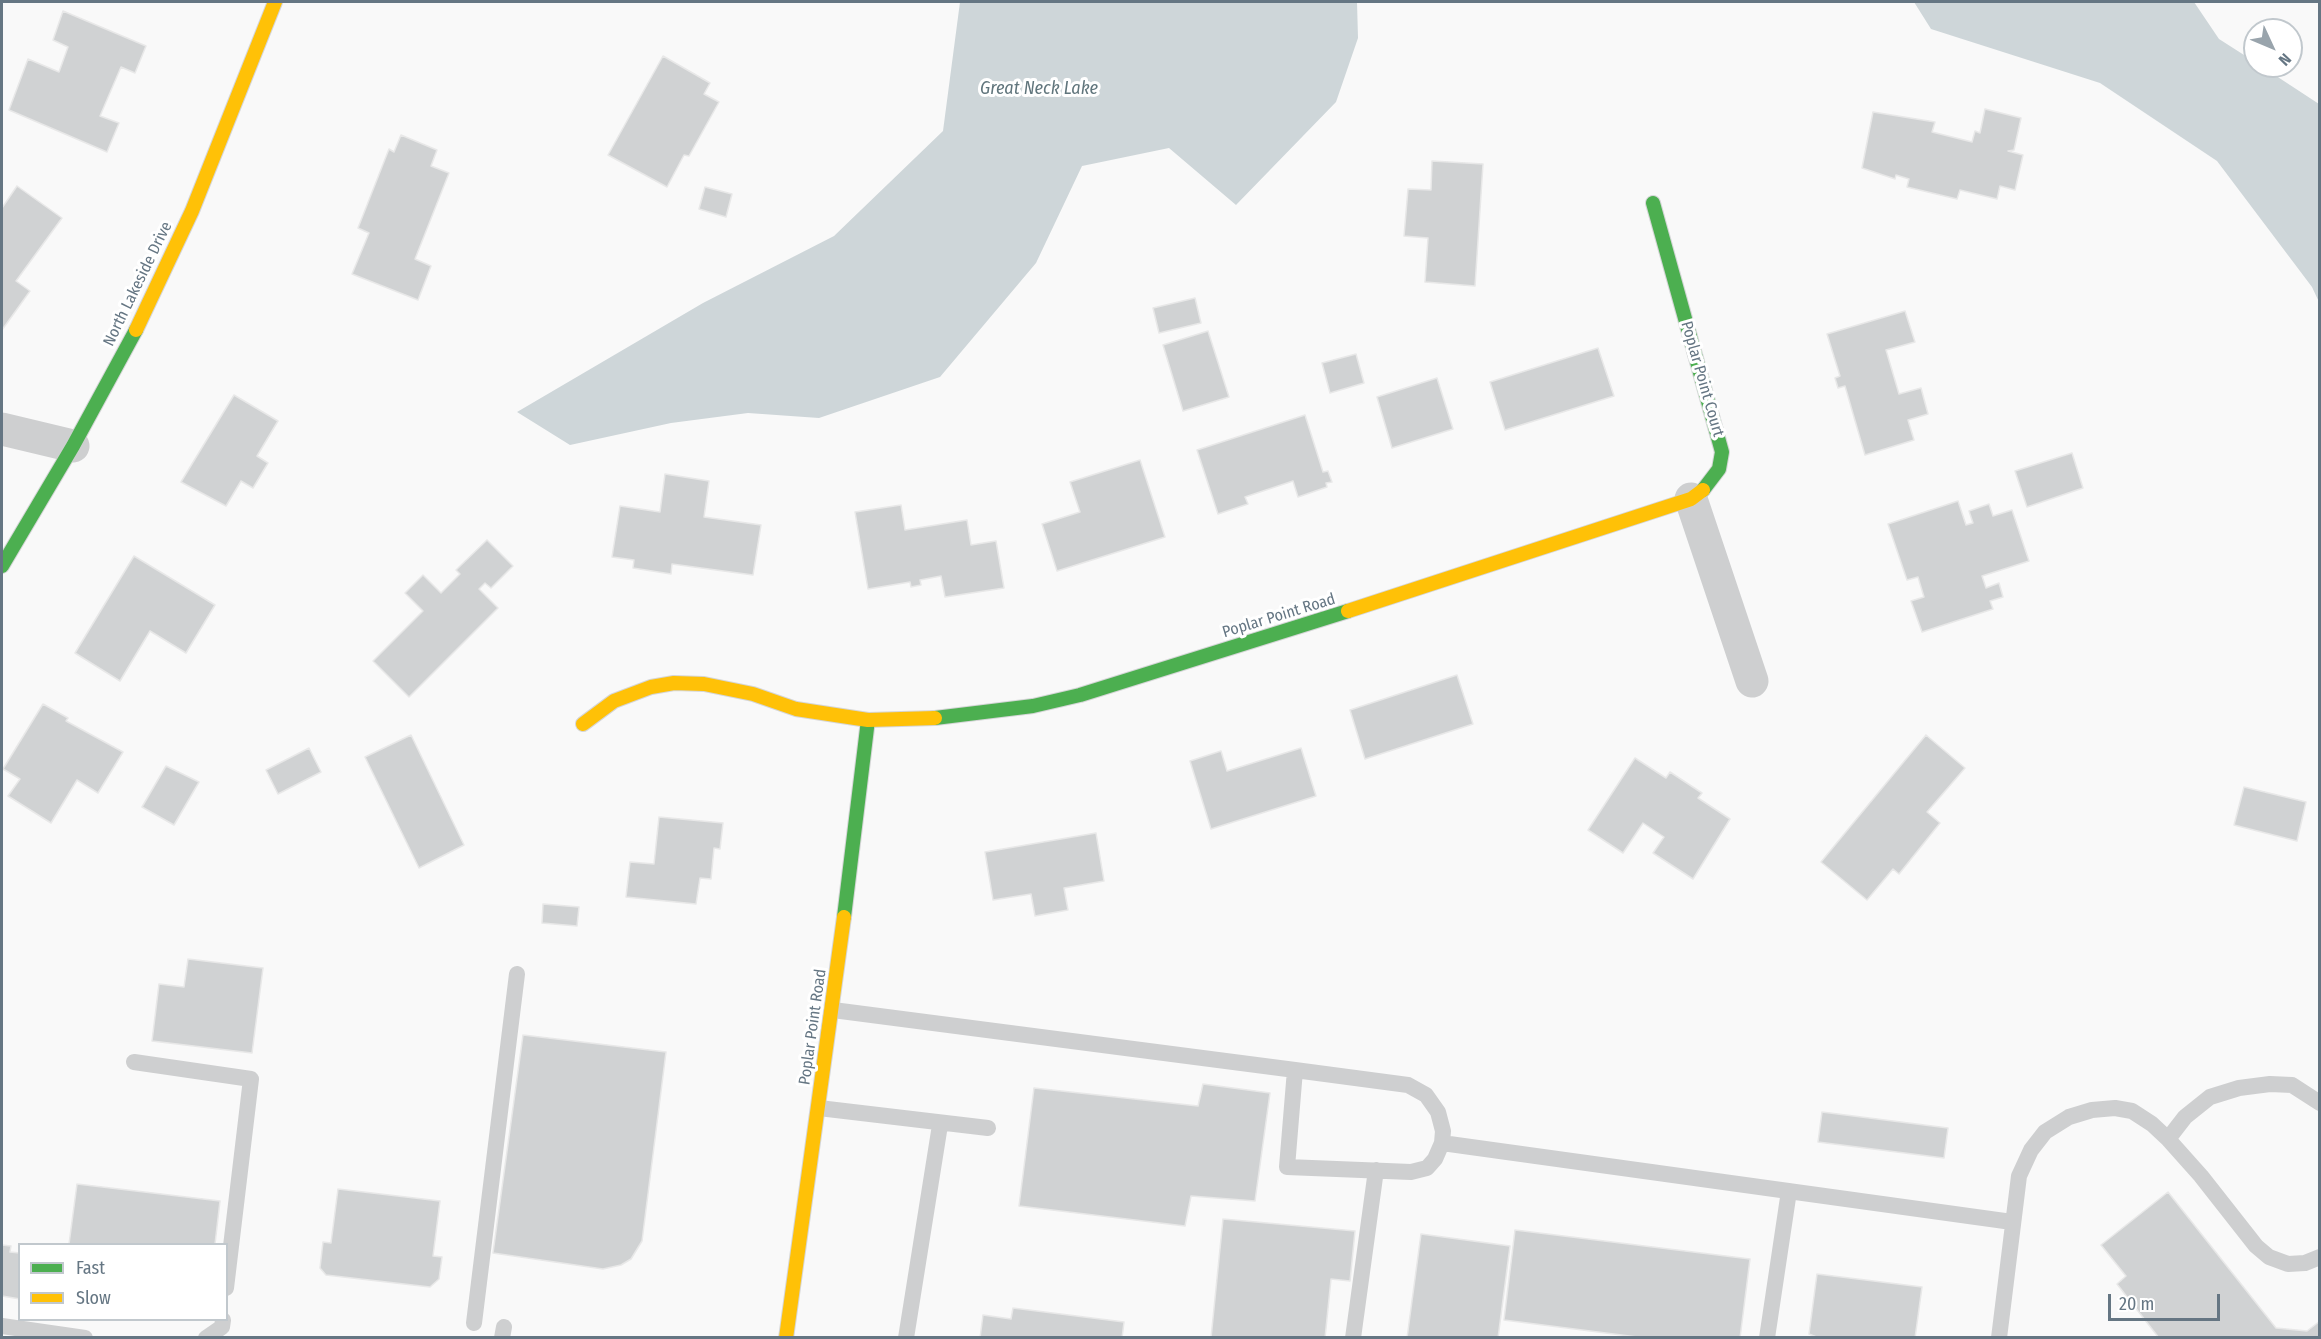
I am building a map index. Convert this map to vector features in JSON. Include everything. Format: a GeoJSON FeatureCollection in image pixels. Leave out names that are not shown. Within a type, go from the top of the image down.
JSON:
{"type":"FeatureCollection","features":[{"type":"Feature","properties":{"kind":"street","name":"North Lakeside Drive"},"geometry":{"type":"LineString","coordinates":[[2,566],[74,446],[140,322],[192,212],[275,2]]}},
{"type":"Feature","properties":{"kind":"street","name":"Poplar Point Court"},"geometry":{"type":"LineString","coordinates":[[1653,203],[1722,452],[1719,469],[1708,487],[1691,499]]}},
{"type":"Feature","properties":{"kind":"street"},"geometry":{"type":"LineString","coordinates":[[2,429],[74,446]]}},
{"type":"Feature","properties":{"kind":"street"},"geometry":{"type":"LineString","coordinates":[[1691,499],[1752,681]]}},
{"type":"Feature","properties":{"kind":"street","name":"Poplar Point Road"},"geometry":{"type":"LineString","coordinates":[[582,724],[614,701],[651,687],[674,683],[704,684],[753,694],[796,709],[868,720],[954,717],[1033,706],[1080,695],[1304,626],[1691,499]]}},
{"type":"Feature","properties":{"kind":"street","name":"Poplar Point Road"},"geometry":{"type":"LineString","coordinates":[[786,1338],[819,1108],[868,720]]}},
{"type":"Feature","properties":{"kind":"lane"},"geometry":{"type":"LineString","coordinates":[[474,1323],[517,974]]}},
{"type":"Feature","properties":{"kind":"lane"},"geometry":{"type":"LineString","coordinates":[[832,1010],[1295,1070],[1408,1085],[1426,1095],[1438,1112],[1443,1131],[1442,1143],[1435,1159],[1427,1168],[1411,1172],[1287,1167],[1295,1070]]}},
{"type":"Feature","properties":{"kind":"lane"},"geometry":{"type":"LineString","coordinates":[[134,1062],[250,1079],[228,1271]]}},
{"type":"Feature","properties":{"kind":"lane"},"geometry":{"type":"LineString","coordinates":[[2168,1139],[2185,1117],[2211,1097],[2239,1088],[2270,1084],[2292,1085],[2319,1102]]}},
{"type":"Feature","properties":{"kind":"lane"},"geometry":{"type":"LineString","coordinates":[[819,1108],[940,1125],[988,1128]]}},
{"type":"Feature","properties":{"kind":"lane"},"geometry":{"type":"LineString","coordinates":[[1999,1338],[2019,1176],[2031,1150],[2045,1132],[2069,1117],[2092,1110],[2115,1108],[2132,1111],[2152,1124],[2201,1176],[2256,1246],[2269,1257],[2288,1264],[2305,1263],[2319,1257]]}},
{"type":"Feature","properties":{"kind":"lane"},"geometry":{"type":"LineString","coordinates":[[906,1338],[940,1125]]}},
{"type":"Feature","properties":{"kind":"lane"},"geometry":{"type":"LineString","coordinates":[[1442,1143],[2013,1222]]}},
{"type":"Feature","properties":{"kind":"lane"},"geometry":{"type":"LineString","coordinates":[[1353,1338],[1376,1170]]}},
{"type":"Feature","properties":{"kind":"lane"},"geometry":{"type":"LineString","coordinates":[[1767,1338],[1789,1191]]}},
{"type":"Feature","properties":{"kind":"lane"},"geometry":{"type":"LineString","coordinates":[[206,1338],[222,1328],[223,1321]]}},
{"type":"Feature","properties":{"kind":"lane"},"geometry":{"type":"LineString","coordinates":[[2,1326],[32,1334],[85,1338]]}},
{"type":"Feature","properties":{"kind":"water","name":"Great Neck Lake"},"geometry":{"type":"Polygon","coordinates":[[[960,2],[1357,2],[1358,38],[1336,102],[1236,205],[1169,148],[1082,166],[1036,263],[940,377],[819,418],[748,413],[671,423],[570,445],[517,412],[703,303],[834,236],[943,131],[960,2]]]}},
{"type":"Feature","properties":{"kind":"water"},"geometry":{"type":"Polygon","coordinates":[[[1914,2],[2194,2],[2219,39],[2243,54],[2243,78],[2279,78],[2319,104],[2319,302],[2312,287],[2217,161],[2100,83],[1931,29],[1914,2]]]}},
{"type":"Feature","properties":{"kind":"building"},"geometry":{"type":"Polygon","coordinates":[[[63,11],[146,46],[135,73],[121,67],[100,116],[119,123],[107,152],[9,110],[28,59],[59,72],[68,47],[53,40],[63,11]]]}},
{"type":"Feature","properties":{"kind":"building"},"geometry":{"type":"Polygon","coordinates":[[[663,56],[710,83],[704,94],[719,102],[689,156],[684,155],[667,187],[608,155],[663,56]]]}},
{"type":"Feature","properties":{"kind":"building"},"geometry":{"type":"Polygon","coordinates":[[[1985,109],[2021,118],[2014,150],[2008,151],[2023,155],[2015,190],[2000,186],[1997,199],[1960,190],[1957,199],[1907,187],[1909,179],[1896,175],[1895,179],[1862,168],[1873,112],[1935,122],[1932,132],[1972,142],[1975,131],[1980,133],[1985,109]]]}},
{"type":"Feature","properties":{"kind":"building"},"geometry":{"type":"Polygon","coordinates":[[[401,135],[437,150],[431,166],[449,173],[415,259],[431,266],[418,300],[352,274],[369,233],[358,228],[389,149],[394,152],[401,135]]]}},
{"type":"Feature","properties":{"kind":"building"},"geometry":{"type":"Polygon","coordinates":[[[1432,161],[1483,164],[1475,286],[1425,282],[1428,238],[1404,236],[1408,189],[1431,190],[1432,161]]]}},
{"type":"Feature","properties":{"kind":"building"},"geometry":{"type":"Polygon","coordinates":[[[17,186],[62,218],[16,281],[30,291],[2,330],[2,208],[17,186]]]}},
{"type":"Feature","properties":{"kind":"building"},"geometry":{"type":"Polygon","coordinates":[[[705,187],[732,194],[726,217],[699,209],[705,187]]]}},
{"type":"Feature","properties":{"kind":"building"},"geometry":{"type":"Polygon","coordinates":[[[1195,298],[1201,323],[1159,333],[1153,308],[1195,298]]]}},
{"type":"Feature","properties":{"kind":"building"},"geometry":{"type":"Polygon","coordinates":[[[1905,311],[1915,342],[1886,350],[1899,394],[1921,388],[1928,414],[1908,420],[1914,440],[1865,455],[1845,386],[1838,388],[1835,378],[1840,376],[1827,334],[1905,311]]]}},
{"type":"Feature","properties":{"kind":"building"},"geometry":{"type":"Polygon","coordinates":[[[1208,331],[1229,397],[1183,411],[1163,345],[1208,331]]]}},
{"type":"Feature","properties":{"kind":"building"},"geometry":{"type":"Polygon","coordinates":[[[1598,348],[1614,396],[1505,430],[1490,382],[1598,348]]]}},
{"type":"Feature","properties":{"kind":"building"},"geometry":{"type":"Polygon","coordinates":[[[1356,354],[1364,383],[1330,393],[1322,363],[1356,354]]]}},
{"type":"Feature","properties":{"kind":"building"},"geometry":{"type":"Polygon","coordinates":[[[1437,378],[1453,429],[1392,448],[1377,397],[1437,378]]]}},
{"type":"Feature","properties":{"kind":"building"},"geometry":{"type":"Polygon","coordinates":[[[234,395],[278,421],[257,456],[268,463],[253,488],[241,481],[226,506],[181,482],[234,395]]]}},
{"type":"Feature","properties":{"kind":"building"},"geometry":{"type":"Polygon","coordinates":[[[1305,415],[1323,472],[1328,471],[1332,482],[1326,483],[1327,487],[1298,497],[1293,481],[1245,497],[1248,504],[1218,514],[1197,450],[1305,415]]]}},
{"type":"Feature","properties":{"kind":"building"},"geometry":{"type":"Polygon","coordinates":[[[2072,453],[2083,488],[2027,507],[2015,471],[2072,453]]]}},
{"type":"Feature","properties":{"kind":"building"},"geometry":{"type":"Polygon","coordinates":[[[1140,460],[1165,537],[1057,571],[1042,524],[1080,512],[1070,482],[1140,460]]]}},
{"type":"Feature","properties":{"kind":"building"},"geometry":{"type":"Polygon","coordinates":[[[665,474],[709,481],[704,517],[761,525],[753,575],[672,564],[671,574],[633,568],[634,560],[612,557],[620,506],[660,512],[665,474]]]}},
{"type":"Feature","properties":{"kind":"building"},"geometry":{"type":"Polygon","coordinates":[[[1958,501],[1966,525],[1973,523],[1969,511],[1989,504],[1993,516],[2012,510],[2029,561],[1982,576],[1986,588],[1999,583],[2003,597],[1990,601],[1993,609],[1922,632],[1911,601],[1924,597],[1918,577],[1907,580],[1888,524],[1958,501]]]}},
{"type":"Feature","properties":{"kind":"building"},"geometry":{"type":"Polygon","coordinates":[[[901,505],[905,530],[967,520],[971,545],[996,541],[1004,588],[945,597],[941,576],[920,580],[921,585],[911,587],[910,582],[868,589],[855,512],[901,505]]]}},
{"type":"Feature","properties":{"kind":"building"},"geometry":{"type":"Polygon","coordinates":[[[487,540],[513,566],[491,588],[485,583],[479,589],[498,608],[409,697],[373,661],[423,611],[405,593],[423,575],[441,593],[460,574],[456,570],[487,540]]]}},
{"type":"Feature","properties":{"kind":"building"},"geometry":{"type":"Polygon","coordinates":[[[134,556],[215,605],[186,653],[150,631],[120,681],[75,653],[134,556]]]}},
{"type":"Feature","properties":{"kind":"building"},"geometry":{"type":"Polygon","coordinates":[[[1457,675],[1473,724],[1365,759],[1350,710],[1457,675]]]}},
{"type":"Feature","properties":{"kind":"building"},"geometry":{"type":"Polygon","coordinates":[[[43,704],[68,718],[66,721],[123,752],[98,793],[77,780],[51,823],[8,796],[20,779],[3,769],[43,704]]]}},
{"type":"Feature","properties":{"kind":"building"},"geometry":{"type":"Polygon","coordinates":[[[411,735],[464,845],[419,868],[365,757],[411,735]]]}},
{"type":"Feature","properties":{"kind":"building"},"geometry":{"type":"Polygon","coordinates":[[[1926,735],[1965,768],[1927,812],[1940,823],[1899,874],[1893,869],[1867,900],[1821,862],[1926,735]]]}},
{"type":"Feature","properties":{"kind":"building"},"geometry":{"type":"Polygon","coordinates":[[[309,748],[321,772],[278,794],[266,770],[309,748]]]}},
{"type":"Feature","properties":{"kind":"building"},"geometry":{"type":"Polygon","coordinates":[[[1301,748],[1316,796],[1211,829],[1190,761],[1221,751],[1227,771],[1301,748]]]}},
{"type":"Feature","properties":{"kind":"building"},"geometry":{"type":"Polygon","coordinates":[[[1635,758],[1666,778],[1670,772],[1702,793],[1698,798],[1730,819],[1693,879],[1653,853],[1664,837],[1643,823],[1623,853],[1588,830],[1635,758]]]}},
{"type":"Feature","properties":{"kind":"building"},"geometry":{"type":"Polygon","coordinates":[[[166,766],[199,782],[174,825],[142,807],[166,766]]]}},
{"type":"Feature","properties":{"kind":"building"},"geometry":{"type":"Polygon","coordinates":[[[2244,787],[2306,802],[2297,841],[2234,825],[2244,787]]]}},
{"type":"Feature","properties":{"kind":"building"},"geometry":{"type":"Polygon","coordinates":[[[659,817],[723,823],[720,849],[714,848],[711,879],[700,878],[696,904],[626,897],[630,862],[654,864],[659,817]]]}},
{"type":"Feature","properties":{"kind":"building"},"geometry":{"type":"Polygon","coordinates":[[[1096,833],[1104,881],[1064,888],[1068,910],[1035,916],[1031,894],[993,900],[985,852],[1096,833]]]}},
{"type":"Feature","properties":{"kind":"building"},"geometry":{"type":"Polygon","coordinates":[[[543,904],[579,907],[577,926],[542,923],[543,904]]]}},
{"type":"Feature","properties":{"kind":"building"},"geometry":{"type":"Polygon","coordinates":[[[188,959],[263,968],[252,1053],[152,1041],[159,984],[184,987],[188,959]]]}},
{"type":"Feature","properties":{"kind":"building"},"geometry":{"type":"Polygon","coordinates":[[[523,1035],[666,1052],[642,1241],[631,1259],[621,1265],[603,1269],[493,1253],[523,1035]]]}},
{"type":"Feature","properties":{"kind":"building"},"geometry":{"type":"Polygon","coordinates":[[[1203,1084],[1270,1093],[1255,1201],[1191,1196],[1185,1226],[1019,1206],[1034,1088],[1198,1106],[1203,1084]]]}},
{"type":"Feature","properties":{"kind":"building"},"geometry":{"type":"Polygon","coordinates":[[[1822,1112],[1948,1128],[1944,1158],[1818,1142],[1822,1112]]]}},
{"type":"Feature","properties":{"kind":"building"},"geometry":{"type":"Polygon","coordinates":[[[77,1184],[220,1201],[215,1243],[69,1243],[77,1184]]]}},
{"type":"Feature","properties":{"kind":"building"},"geometry":{"type":"Polygon","coordinates":[[[338,1189],[440,1201],[433,1256],[442,1257],[439,1279],[430,1287],[326,1275],[320,1268],[323,1242],[331,1243],[338,1189]]]}},
{"type":"Feature","properties":{"kind":"building"},"geometry":{"type":"Polygon","coordinates":[[[2168,1192],[2276,1328],[2307,1331],[2320,1321],[2320,1338],[2159,1338],[2117,1284],[2126,1276],[2101,1245],[2168,1192]]]}},
{"type":"Feature","properties":{"kind":"building"},"geometry":{"type":"Polygon","coordinates":[[[1223,1219],[1355,1231],[1350,1281],[1331,1279],[1325,1338],[1211,1338],[1223,1219]]]}},
{"type":"Feature","properties":{"kind":"building"},"geometry":{"type":"Polygon","coordinates":[[[1515,1230],[1750,1259],[1740,1338],[1645,1338],[1504,1320],[1515,1230]]]}},
{"type":"Feature","properties":{"kind":"building"},"geometry":{"type":"Polygon","coordinates":[[[1421,1234],[1510,1246],[1498,1338],[1407,1338],[1421,1234]]]}},
{"type":"Feature","properties":{"kind":"building"},"geometry":{"type":"Polygon","coordinates":[[[2,1245],[11,1246],[10,1252],[18,1253],[18,1299],[2,1296],[2,1245]]]}},
{"type":"Feature","properties":{"kind":"building"},"geometry":{"type":"Polygon","coordinates":[[[1817,1274],[1922,1287],[1915,1338],[1819,1338],[1809,1334],[1817,1274]]]}},
{"type":"Feature","properties":{"kind":"building"},"geometry":{"type":"Polygon","coordinates":[[[1013,1308],[1124,1322],[1122,1338],[980,1338],[983,1315],[1011,1319],[1013,1308]]]}},
{"type":"Feature","properties":{"kind":"traffic: fast"},"geometry":{"type":"LineString","coordinates":[[1653,203],[1722,452],[1719,469],[1703,490]]}},
{"type":"Feature","properties":{"kind":"traffic: fast"},"geometry":{"type":"LineString","coordinates":[[2,566],[73,446],[136,330]]}},
{"type":"Feature","properties":{"kind":"traffic: fast"},"geometry":{"type":"LineString","coordinates":[[935,718],[1033,706],[1080,695],[1348,611]]}},
{"type":"Feature","properties":{"kind":"traffic: fast"},"geometry":{"type":"LineString","coordinates":[[844,917],[868,720]]}},
{"type":"Feature","properties":{"kind":"traffic: slow"},"geometry":{"type":"LineString","coordinates":[[136,330],[192,211],[275,2]]}},
{"type":"Feature","properties":{"kind":"traffic: slow"},"geometry":{"type":"LineString","coordinates":[[1348,611],[1691,499],[1703,490]]}},
{"type":"Feature","properties":{"kind":"traffic: slow"},"geometry":{"type":"LineString","coordinates":[[583,724],[614,701],[651,687],[674,683],[704,684],[753,694],[796,709],[868,720],[935,718]]}},
{"type":"Feature","properties":{"kind":"traffic: slow"},"geometry":{"type":"LineString","coordinates":[[786,1338],[844,917]]}}]}
